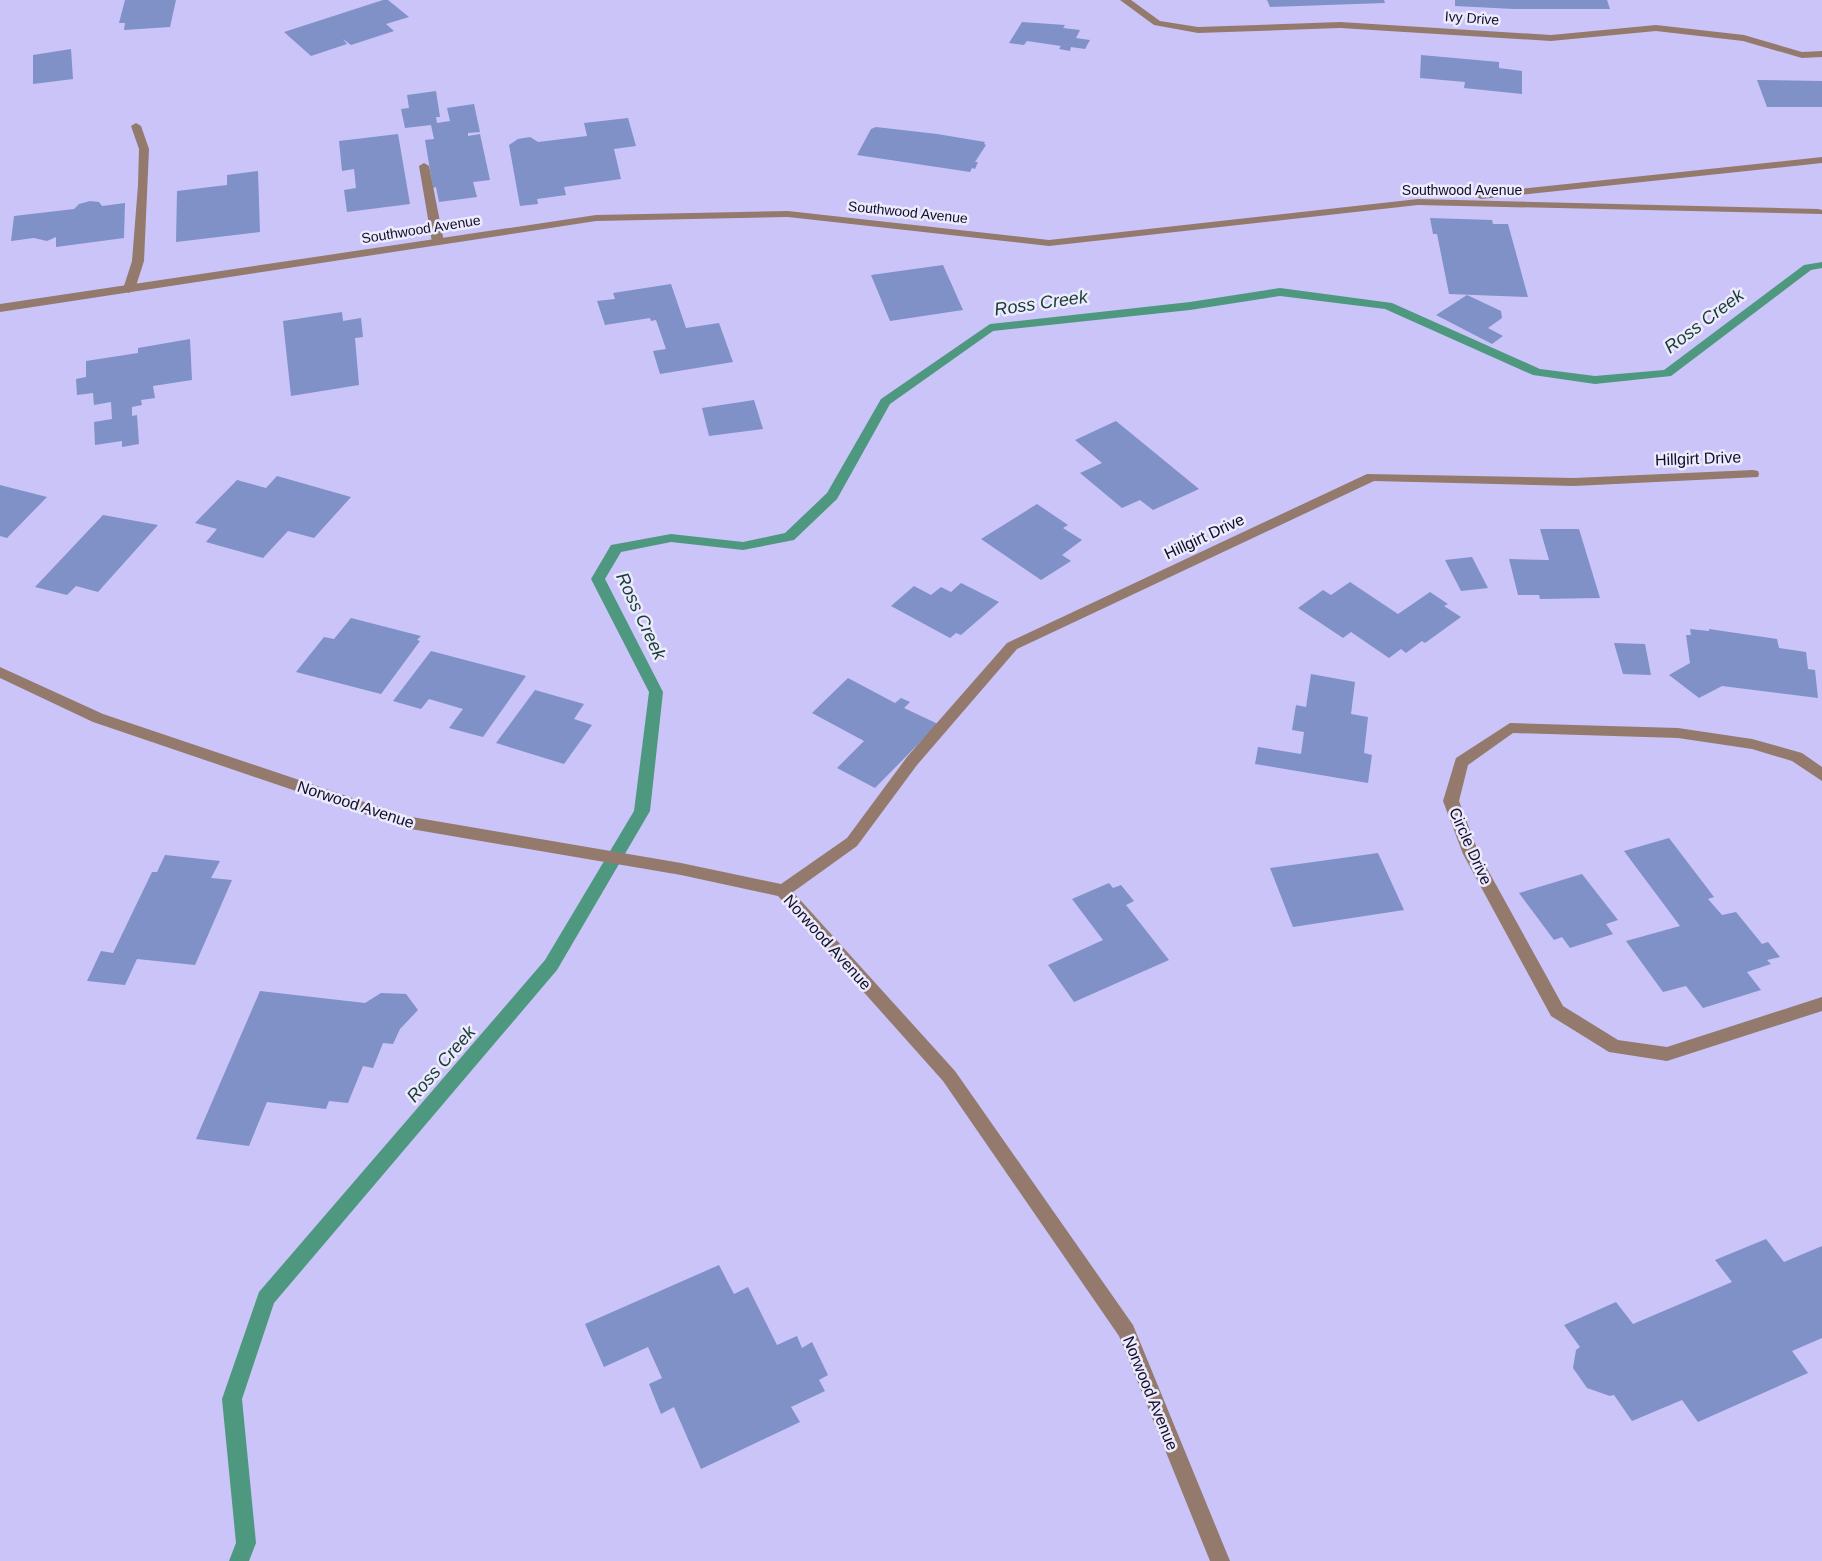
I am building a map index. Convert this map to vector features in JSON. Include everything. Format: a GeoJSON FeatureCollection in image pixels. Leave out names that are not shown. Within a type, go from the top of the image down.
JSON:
{"type":"FeatureCollection","features":[{"type":"Feature","properties":{"kind":"street","name":"Ivy Drive"},"geometry":{"type":"LineString","coordinates":[[1125,0],[1157,23],[1198,30],[1340,25],[1551,38],[1656,28],[1744,38],[1802,55],[1822,54]]}},
{"type":"Feature","properties":{"kind":"street"},"geometry":{"type":"LineString","coordinates":[[129,289],[138,261],[142,206],[144,149],[136,126]]}},
{"type":"Feature","properties":{"kind":"street"},"geometry":{"type":"LineString","coordinates":[[1418,202],[1822,160]]}},
{"type":"Feature","properties":{"kind":"street"},"geometry":{"type":"LineString","coordinates":[[424,166],[438,242]]}},
{"type":"Feature","properties":{"kind":"street","name":"Southwood Avenue"},"geometry":{"type":"LineString","coordinates":[[0,308],[596,218],[788,214],[1048,243],[1418,202],[1818,212]]}},
{"type":"Feature","properties":{"kind":"street","name":"Hillgirt Drive"},"geometry":{"type":"LineString","coordinates":[[783,891],[852,842],[912,761],[1012,646],[1372,477],[1574,482],[1753,474]]}},
{"type":"Feature","properties":{"kind":"street","name":"Norwood Avenue"},"geometry":{"type":"LineString","coordinates":[[0,672],[98,718],[405,822],[681,869],[783,891],[949,1076],[1126,1331],[1220,1561]]}},
{"type":"Feature","properties":{"kind":"street","name":"Circle Drive"},"geometry":{"type":"LineString","coordinates":[[1822,775],[1797,758],[1752,744],[1678,733],[1510,728],[1461,762],[1451,801],[1471,854],[1557,1011],[1615,1047],[1667,1054],[1822,1004]]}},
{"type":"Feature","properties":{"kind":"building"},"geometry":{"type":"Polygon","coordinates":[[[125,0],[176,0],[170,27],[124,30],[125,23],[119,23],[125,0]]]}},
{"type":"Feature","properties":{"kind":"building"},"geometry":{"type":"Polygon","coordinates":[[[388,0],[409,17],[386,24],[394,31],[351,45],[343,39],[347,44],[311,56],[284,32],[388,0]]]}},
{"type":"Feature","properties":{"kind":"building"},"geometry":{"type":"Polygon","coordinates":[[[1267,0],[1384,0],[1385,3],[1270,7],[1267,0]]]}},
{"type":"Feature","properties":{"kind":"building"},"geometry":{"type":"Polygon","coordinates":[[[1455,0],[1607,0],[1610,9],[1514,9],[1455,6],[1455,0]]]}},
{"type":"Feature","properties":{"kind":"building"},"geometry":{"type":"Polygon","coordinates":[[[1022,22],[1065,25],[1063,28],[1080,30],[1076,38],[1090,40],[1085,49],[1071,47],[1070,51],[1059,49],[1061,46],[1027,41],[1024,45],[1009,43],[1022,22]]]}},
{"type":"Feature","properties":{"kind":"building"},"geometry":{"type":"Polygon","coordinates":[[[71,49],[73,79],[33,84],[33,55],[71,49]]]}},
{"type":"Feature","properties":{"kind":"building"},"geometry":{"type":"Polygon","coordinates":[[[1421,55],[1499,62],[1499,68],[1522,71],[1522,94],[1464,88],[1465,82],[1420,78],[1421,55]]]}},
{"type":"Feature","properties":{"kind":"building"},"geometry":{"type":"Polygon","coordinates":[[[1757,80],[1822,81],[1822,107],[1767,107],[1757,80]]]}},
{"type":"Feature","properties":{"kind":"building"},"geometry":{"type":"Polygon","coordinates":[[[436,91],[440,117],[436,117],[437,123],[450,121],[447,108],[474,104],[480,132],[468,133],[468,136],[480,134],[490,180],[473,182],[477,197],[439,202],[436,187],[433,188],[425,140],[434,139],[431,125],[405,128],[401,109],[409,108],[407,95],[436,91]]]}},
{"type":"Feature","properties":{"kind":"building"},"geometry":{"type":"Polygon","coordinates":[[[628,118],[636,146],[614,149],[621,179],[564,187],[566,195],[537,199],[538,204],[520,206],[509,145],[518,139],[530,137],[538,142],[587,136],[584,123],[628,118]]]}},
{"type":"Feature","properties":{"kind":"building"},"geometry":{"type":"Polygon","coordinates":[[[876,127],[937,134],[985,142],[986,145],[975,162],[978,162],[975,169],[972,168],[970,172],[857,155],[871,129],[876,127]]]}},
{"type":"Feature","properties":{"kind":"building"},"geometry":{"type":"Polygon","coordinates":[[[398,134],[410,204],[347,212],[344,190],[356,188],[354,169],[342,171],[339,141],[398,134]]]}},
{"type":"Feature","properties":{"kind":"building"},"geometry":{"type":"Polygon","coordinates":[[[258,171],[260,232],[176,242],[177,191],[227,185],[227,175],[258,171]]]}},
{"type":"Feature","properties":{"kind":"building"},"geometry":{"type":"Polygon","coordinates":[[[90,201],[99,202],[102,206],[125,203],[124,238],[56,247],[56,237],[47,241],[34,238],[11,241],[14,216],[74,209],[79,204],[90,201]]]}},
{"type":"Feature","properties":{"kind":"building"},"geometry":{"type":"Polygon","coordinates":[[[1430,218],[1492,220],[1493,224],[1508,224],[1528,297],[1449,294],[1437,234],[1433,234],[1430,218]]]}},
{"type":"Feature","properties":{"kind":"building"},"geometry":{"type":"Polygon","coordinates":[[[943,265],[963,310],[890,321],[871,275],[943,265]]]}},
{"type":"Feature","properties":{"kind":"building"},"geometry":{"type":"Polygon","coordinates":[[[671,284],[686,328],[719,323],[733,362],[660,374],[653,351],[666,349],[656,320],[651,321],[650,318],[605,325],[597,301],[615,299],[613,293],[671,284]]]}},
{"type":"Feature","properties":{"kind":"building"},"geometry":{"type":"Polygon","coordinates":[[[1467,295],[1501,311],[1502,318],[1488,328],[1503,336],[1492,344],[1436,315],[1467,295]]]}},
{"type":"Feature","properties":{"kind":"building"},"geometry":{"type":"Polygon","coordinates":[[[342,312],[343,321],[361,318],[363,337],[355,338],[359,385],[291,396],[283,321],[342,312]]]}},
{"type":"Feature","properties":{"kind":"building"},"geometry":{"type":"Polygon","coordinates":[[[190,339],[192,380],[153,386],[155,398],[141,400],[142,405],[132,407],[132,416],[137,415],[139,444],[122,447],[122,441],[95,445],[94,422],[112,419],[111,402],[94,405],[93,393],[77,395],[76,379],[86,377],[86,361],[138,353],[138,348],[190,339]]]}},
{"type":"Feature","properties":{"kind":"building"},"geometry":{"type":"Polygon","coordinates":[[[754,400],[763,429],[709,436],[702,408],[754,400]]]}},
{"type":"Feature","properties":{"kind":"building"},"geometry":{"type":"Polygon","coordinates":[[[1116,421],[1199,489],[1153,510],[1140,500],[1122,508],[1080,473],[1102,463],[1075,440],[1116,421]]]}},
{"type":"Feature","properties":{"kind":"building"},"geometry":{"type":"Polygon","coordinates":[[[277,476],[351,497],[314,538],[288,531],[263,558],[206,542],[217,529],[195,523],[237,480],[266,488],[277,476]]]}},
{"type":"Feature","properties":{"kind":"building"},"geometry":{"type":"Polygon","coordinates":[[[0,485],[47,497],[7,538],[0,536],[0,485]]]}},
{"type":"Feature","properties":{"kind":"building"},"geometry":{"type":"Polygon","coordinates":[[[1037,504],[1068,525],[1063,528],[1082,540],[1062,555],[1071,561],[1041,580],[981,539],[1037,504]]]}},
{"type":"Feature","properties":{"kind":"building"},"geometry":{"type":"Polygon","coordinates":[[[103,515],[158,525],[98,592],[76,586],[67,595],[35,587],[103,515]]]}},
{"type":"Feature","properties":{"kind":"building"},"geometry":{"type":"Polygon","coordinates":[[[1540,529],[1579,529],[1600,598],[1540,599],[1539,595],[1518,595],[1509,559],[1549,560],[1540,529]]]}},
{"type":"Feature","properties":{"kind":"building"},"geometry":{"type":"Polygon","coordinates":[[[1472,557],[1488,588],[1461,591],[1445,560],[1472,557]]]}},
{"type":"Feature","properties":{"kind":"building"},"geometry":{"type":"Polygon","coordinates":[[[1350,582],[1398,614],[1430,592],[1448,604],[1444,606],[1461,617],[1425,643],[1422,641],[1406,653],[1401,649],[1389,658],[1351,632],[1343,638],[1298,608],[1323,590],[1331,595],[1350,582]]]}},
{"type":"Feature","properties":{"kind":"building"},"geometry":{"type":"Polygon","coordinates":[[[961,583],[999,602],[961,635],[956,633],[950,638],[891,606],[914,586],[931,595],[941,587],[951,592],[961,583]]]}},
{"type":"Feature","properties":{"kind":"building"},"geometry":{"type":"Polygon","coordinates":[[[351,618],[421,636],[417,640],[420,641],[381,694],[296,672],[324,637],[334,639],[351,618]]]}},
{"type":"Feature","properties":{"kind":"building"},"geometry":{"type":"Polygon","coordinates":[[[1690,629],[1709,631],[1709,629],[1777,639],[1779,648],[1806,652],[1808,669],[1815,670],[1818,698],[1722,686],[1699,698],[1669,675],[1690,663],[1686,635],[1691,635],[1690,629]]]}},
{"type":"Feature","properties":{"kind":"building"},"geometry":{"type":"Polygon","coordinates":[[[1614,643],[1645,644],[1651,675],[1623,674],[1614,643]]]}},
{"type":"Feature","properties":{"kind":"building"},"geometry":{"type":"Polygon","coordinates":[[[431,651],[526,676],[483,737],[449,728],[463,709],[429,699],[421,709],[393,701],[431,651]]]}},
{"type":"Feature","properties":{"kind":"building"},"geometry":{"type":"Polygon","coordinates":[[[1311,674],[1355,682],[1351,714],[1368,717],[1364,753],[1372,755],[1368,783],[1255,764],[1258,747],[1301,754],[1304,732],[1292,730],[1296,705],[1306,707],[1311,674]]]}},
{"type":"Feature","properties":{"kind":"building"},"geometry":{"type":"Polygon","coordinates":[[[848,678],[895,703],[901,698],[910,702],[904,708],[938,724],[875,788],[837,768],[864,741],[812,713],[848,678]]]}},
{"type":"Feature","properties":{"kind":"building"},"geometry":{"type":"Polygon","coordinates":[[[535,690],[584,704],[574,719],[592,725],[564,764],[496,743],[535,690]]]}},
{"type":"Feature","properties":{"kind":"building"},"geometry":{"type":"Polygon","coordinates":[[[1669,838],[1714,897],[1708,899],[1722,915],[1736,912],[1762,944],[1768,942],[1780,957],[1767,960],[1771,964],[1747,972],[1761,990],[1703,1008],[1686,986],[1663,992],[1626,941],[1680,926],[1624,851],[1669,838]]]}},
{"type":"Feature","properties":{"kind":"building"},"geometry":{"type":"Polygon","coordinates":[[[1378,853],[1404,910],[1293,927],[1270,868],[1378,853]]]}},
{"type":"Feature","properties":{"kind":"building"},"geometry":{"type":"Polygon","coordinates":[[[165,855],[220,861],[211,878],[232,880],[195,965],[137,959],[125,985],[87,981],[101,951],[113,953],[152,872],[157,872],[165,855]]]}},
{"type":"Feature","properties":{"kind":"building"},"geometry":{"type":"Polygon","coordinates":[[[1582,874],[1618,920],[1606,924],[1613,934],[1570,948],[1562,937],[1554,940],[1519,893],[1582,874]]]}},
{"type":"Feature","properties":{"kind":"building"},"geometry":{"type":"Polygon","coordinates":[[[1109,883],[1113,888],[1121,885],[1134,901],[1126,905],[1169,960],[1074,1002],[1048,965],[1103,940],[1072,899],[1109,883]]]}},
{"type":"Feature","properties":{"kind":"building"},"geometry":{"type":"Polygon","coordinates":[[[260,991],[365,1003],[381,993],[406,994],[418,1010],[400,1029],[393,1044],[383,1043],[373,1068],[363,1066],[348,1103],[329,1101],[326,1109],[267,1102],[249,1146],[196,1139],[260,991]]]}},
{"type":"Feature","properties":{"kind":"building"},"geometry":{"type":"Polygon","coordinates":[[[1766,1239],[1784,1262],[1822,1246],[1822,1338],[1792,1351],[1808,1373],[1698,1422],[1682,1400],[1632,1421],[1614,1395],[1610,1396],[1587,1388],[1573,1368],[1576,1350],[1580,1347],[1564,1325],[1616,1302],[1633,1324],[1732,1282],[1715,1260],[1766,1239]]]}},
{"type":"Feature","properties":{"kind":"building"},"geometry":{"type":"Polygon","coordinates":[[[719,1265],[734,1294],[748,1287],[777,1345],[797,1336],[802,1348],[812,1342],[828,1375],[819,1380],[825,1391],[791,1407],[800,1422],[701,1469],[674,1407],[661,1414],[649,1384],[662,1378],[648,1347],[604,1367],[585,1324],[719,1265]]]}},
{"type":"Feature","properties":{"kind":"waterway","name":"Ross Creek"},"geometry":{"type":"LineString","coordinates":[[239,1561],[246,1543],[232,1399],[266,1298],[551,965],[642,811],[656,692],[598,579],[616,548],[671,538],[743,546],[789,537],[832,496],[885,402],[990,328],[1190,306],[1280,292],[1388,306],[1537,372],[1595,380],[1667,373],[1808,267],[1822,265]]}}]}
